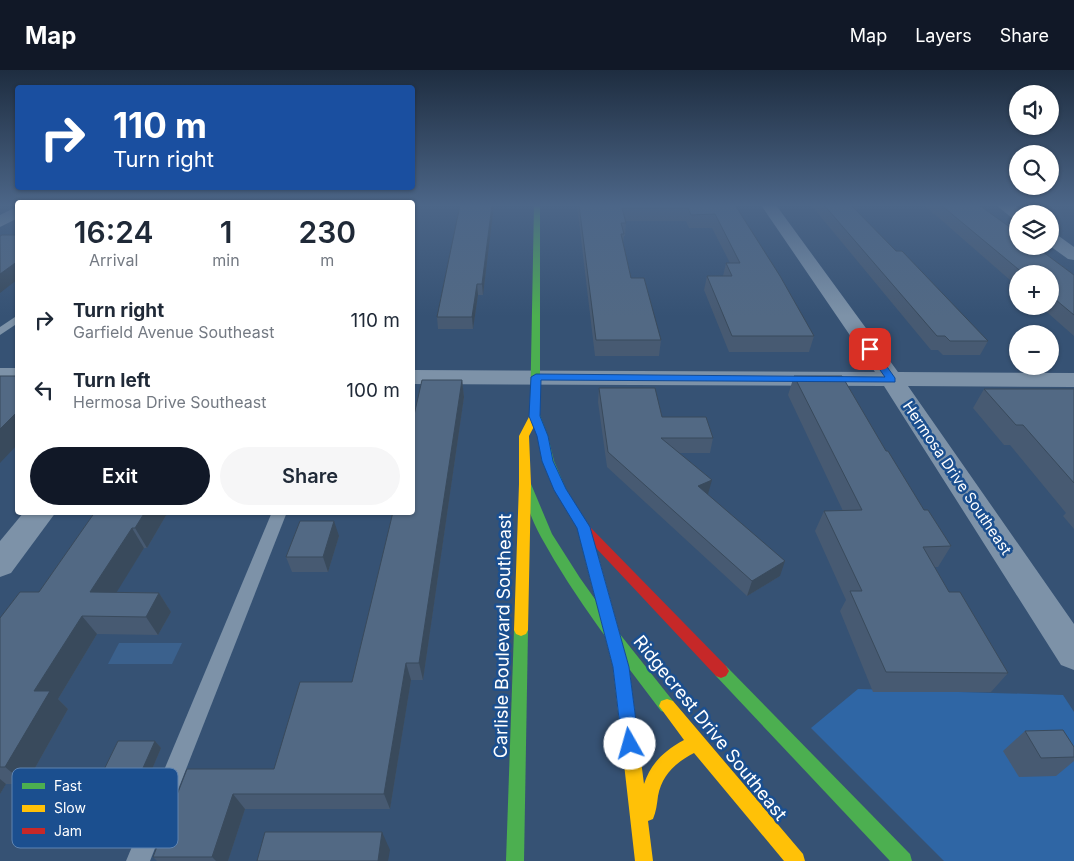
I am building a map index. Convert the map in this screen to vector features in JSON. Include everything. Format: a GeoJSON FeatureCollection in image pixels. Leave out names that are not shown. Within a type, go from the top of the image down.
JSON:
{"type":"FeatureCollection","features":[{"type":"Feature","properties":{"kind":"street","name":"Carlisle Boulevard Southeast"},"geometry":{"type":"LineString","coordinates":[[515,861],[525,484],[524,436],[534,416],[537,242]]}},
{"type":"Feature","properties":{"kind":"street","name":"Hermosa Drive Southeast"},"geometry":{"type":"LineString","coordinates":[[794,242],[892,380],[1074,654]]}},
{"type":"Feature","properties":{"kind":"street"},"geometry":{"type":"LineString","coordinates":[[1059,244],[1074,255]]}},
{"type":"Feature","properties":{"kind":"street"},"geometry":{"type":"LineString","coordinates":[[0,375],[15,375]]}},
{"type":"Feature","properties":{"kind":"street"},"geometry":{"type":"LineString","coordinates":[[415,377],[1074,380]]}},
{"type":"Feature","properties":{"kind":"street","name":"Carlisle Boulevard Southeast"},"geometry":{"type":"LineString","coordinates":[[534,416],[543,436],[548,461],[557,482],[583,527],[614,637],[621,667],[644,860]]}},
{"type":"Feature","properties":{"kind":"street","name":"Ridgecrest Drive Southeast"},"geometry":{"type":"LineString","coordinates":[[525,484],[546,535],[575,582],[614,637],[696,743],[796,861]]}},
{"type":"Feature","properties":{"kind":"street"},"geometry":{"type":"LineString","coordinates":[[0,564],[39,515]]}},
{"type":"Feature","properties":{"kind":"street"},"geometry":{"type":"LineString","coordinates":[[583,527],[903,861]]}},
{"type":"Feature","properties":{"kind":"street"},"geometry":{"type":"LineString","coordinates":[[644,860],[649,784],[662,761],[696,743]]}},
{"type":"Feature","properties":{"kind":"lane"},"geometry":{"type":"LineString","coordinates":[[0,332],[15,320]]}},
{"type":"Feature","properties":{"kind":"lane"},"geometry":{"type":"LineString","coordinates":[[176,768],[279,515]]}},
{"type":"Feature","properties":{"kind":"lane"},"geometry":{"type":"LineString","coordinates":[[138,861],[143,848]]}},
{"type":"Feature","properties":{"kind":"shaded area"},"geometry":{"type":"Polygon","coordinates":[[[119,643],[182,643],[172,664],[108,664],[119,643]]]}},
{"type":"Feature","properties":{"kind":"shaded area"},"geometry":{"type":"Polygon","coordinates":[[[858,689],[1063,695],[1074,712],[1074,861],[944,861],[811,728],[858,689]]]}},
{"type":"Feature","properties":{"kind":"building"},"geometry":{"type":"Polygon","coordinates":[[[0,242],[15,242],[15,263],[0,274],[0,242]]]}},
{"type":"Feature","properties":{"kind":"building"},"geometry":{"type":"Polygon","coordinates":[[[452,242],[487,242],[482,284],[477,284],[472,317],[437,317],[452,242]]]}},
{"type":"Feature","properties":{"kind":"building"},"geometry":{"type":"Polygon","coordinates":[[[584,242],[623,242],[631,278],[644,278],[661,340],[596,340],[584,242]]]}},
{"type":"Feature","properties":{"kind":"building"},"geometry":{"type":"Polygon","coordinates":[[[729,242],[758,242],[814,336],[732,336],[707,276],[732,276],[726,263],[740,263],[729,242]]]}},
{"type":"Feature","properties":{"kind":"building"},"geometry":{"type":"Polygon","coordinates":[[[856,242],[887,242],[896,251],[902,251],[988,341],[950,341],[945,336],[937,336],[856,242]]]}},
{"type":"Feature","properties":{"kind":"building"},"geometry":{"type":"Polygon","coordinates":[[[985,242],[1009,242],[1009,255],[1047,255],[1074,275],[1074,315],[1059,302],[1059,265],[1013,265],[985,242]]]}},
{"type":"Feature","properties":{"kind":"building"},"geometry":{"type":"Polygon","coordinates":[[[0,376],[15,376],[15,414],[0,429],[0,376]]]}},
{"type":"Feature","properties":{"kind":"building"},"geometry":{"type":"Polygon","coordinates":[[[794,376],[842,376],[886,451],[888,451],[924,510],[928,510],[951,546],[923,547],[949,592],[960,592],[1008,673],[886,672],[850,591],[862,591],[824,511],[862,510],[794,376]]]}},
{"type":"Feature","properties":{"kind":"building"},"geometry":{"type":"Polygon","coordinates":[[[422,380],[462,380],[419,663],[406,663],[384,794],[233,794],[212,857],[153,857],[156,848],[178,848],[178,792],[187,769],[274,769],[300,682],[352,682],[392,515],[415,515],[415,411],[422,380]]]}},
{"type":"Feature","properties":{"kind":"building"},"geometry":{"type":"Polygon","coordinates":[[[599,388],[655,388],[662,417],[706,417],[713,438],[661,438],[712,480],[698,486],[785,561],[752,581],[608,452],[599,388]]]}},
{"type":"Feature","properties":{"kind":"building"},"geometry":{"type":"Polygon","coordinates":[[[984,389],[1074,389],[1074,483],[1023,425],[1016,425],[984,389]]]}},
{"type":"Feature","properties":{"kind":"building"},"geometry":{"type":"Polygon","coordinates":[[[93,515],[143,515],[135,528],[132,528],[90,592],[159,593],[146,617],[82,616],[34,691],[50,691],[5,767],[0,767],[0,618],[20,592],[39,592],[93,515]]]}},
{"type":"Feature","properties":{"kind":"building"},"geometry":{"type":"Polygon","coordinates":[[[300,521],[334,521],[323,557],[286,557],[300,521]]]}},
{"type":"Feature","properties":{"kind":"building"},"geometry":{"type":"Polygon","coordinates":[[[1063,730],[1074,747],[1074,757],[1041,758],[1025,731],[1063,730]]]}},
{"type":"Feature","properties":{"kind":"building"},"geometry":{"type":"Polygon","coordinates":[[[118,741],[155,741],[143,768],[105,768],[118,741]]]}},
{"type":"Feature","properties":{"kind":"building"},"geometry":{"type":"Polygon","coordinates":[[[265,832],[382,832],[378,861],[257,861],[265,832]]]}},
{"type":"Feature","properties":{"kind":"traffic: fast"},"geometry":{"type":"LineString","coordinates":[[537,242],[535,415],[543,436],[548,461],[560,489],[583,527],[592,559]]}},
{"type":"Feature","properties":{"kind":"traffic: fast"},"geometry":{"type":"LineString","coordinates":[[525,484],[546,535],[575,582],[667,706]]}},
{"type":"Feature","properties":{"kind":"traffic: fast"},"geometry":{"type":"LineString","coordinates":[[515,861],[521,630]]}},
{"type":"Feature","properties":{"kind":"traffic: fast"},"geometry":{"type":"LineString","coordinates":[[721,671],[903,861]]}},
{"type":"Feature","properties":{"kind":"traffic: slow"},"geometry":{"type":"LineString","coordinates":[[521,630],[525,484],[524,436],[535,415]]}},
{"type":"Feature","properties":{"kind":"traffic: slow"},"geometry":{"type":"LineString","coordinates":[[592,559],[621,667],[644,861]]}},
{"type":"Feature","properties":{"kind":"traffic: slow"},"geometry":{"type":"LineString","coordinates":[[667,706],[796,861]]}},
{"type":"Feature","properties":{"kind":"traffic: slow"},"geometry":{"type":"LineString","coordinates":[[647,813],[651,787],[659,769],[673,756],[696,743]]}},
{"type":"Feature","properties":{"kind":"traffic: jam"},"geometry":{"type":"LineString","coordinates":[[586,530],[721,671]]}},
{"type":"Feature","properties":{"kind":"route"},"geometry":{"type":"LineString","coordinates":[[630,744],[621,667],[583,527],[560,490],[548,461],[543,436],[534,416],[536,377],[892,380],[870,349]]}}]}
